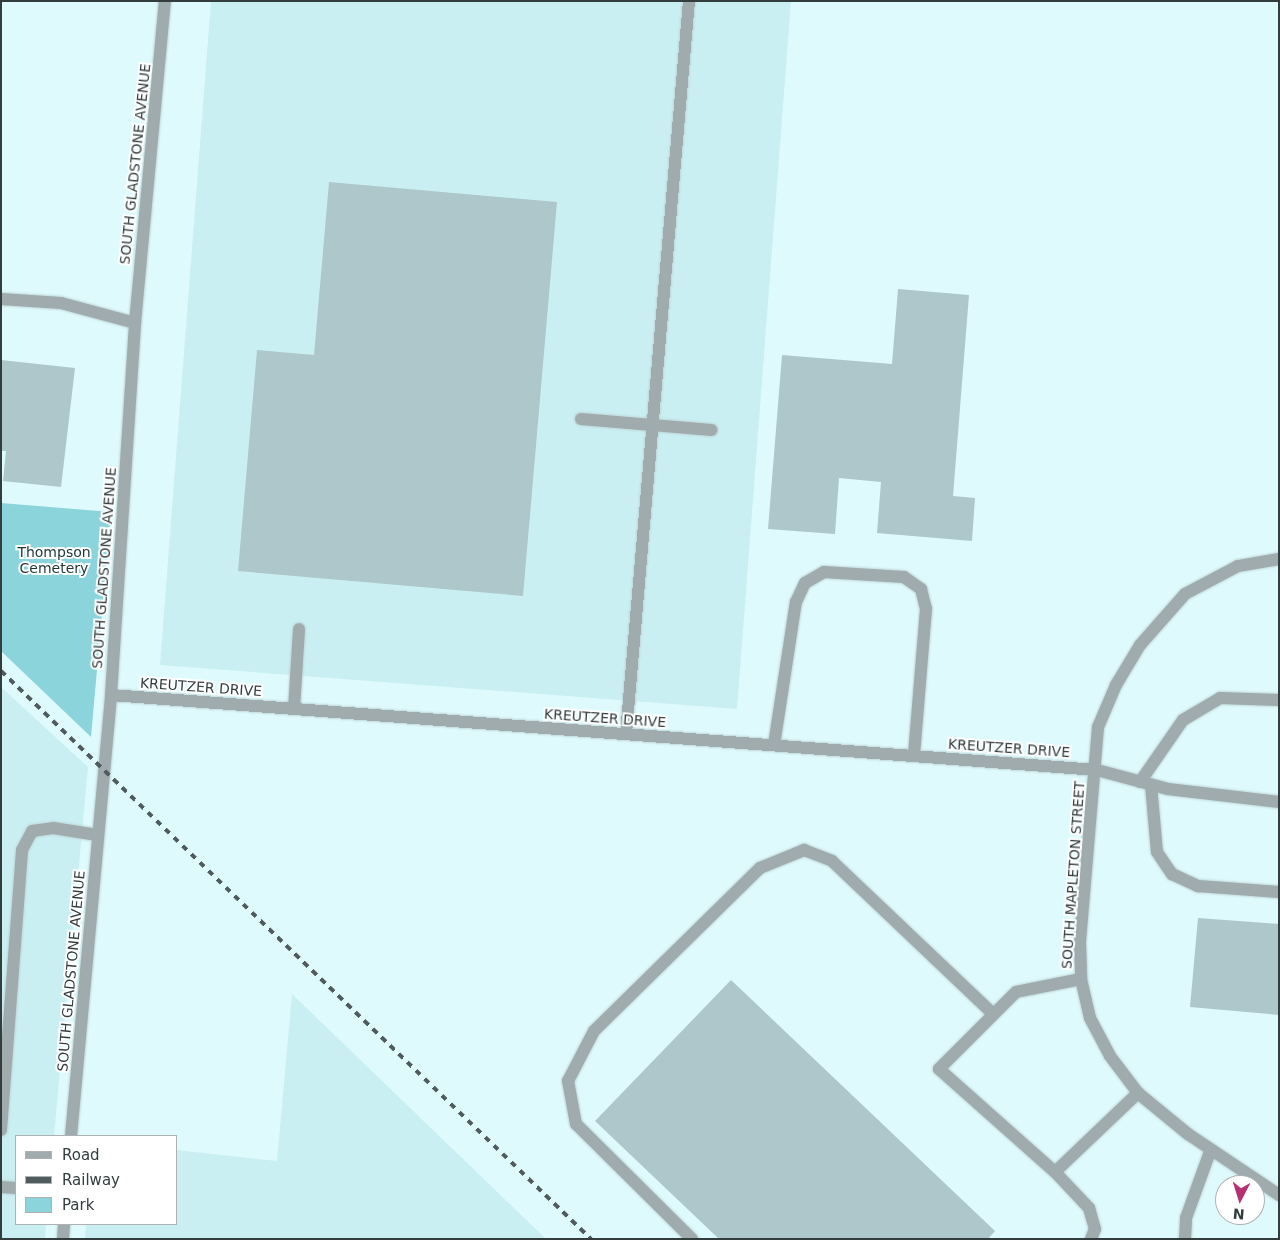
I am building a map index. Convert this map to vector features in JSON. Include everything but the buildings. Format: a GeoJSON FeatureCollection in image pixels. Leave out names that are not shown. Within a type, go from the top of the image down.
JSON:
{"type":"FeatureCollection","features":[{"type":"Feature","properties":{"kind":"street","name":"SOUTH GLADSTONE AVENUE"},"geometry":{"type":"LineString","coordinates":[[72,1135],[97,836],[111,695],[134,323],[165,1]]}},
{"type":"Feature","properties":{"kind":"street"},"geometry":{"type":"LineString","coordinates":[[626,734],[689,1]]}},
{"type":"Feature","properties":{"kind":"street"},"geometry":{"type":"LineString","coordinates":[[1,299],[61,302],[134,323]]}},
{"type":"Feature","properties":{"kind":"street"},"geometry":{"type":"LineString","coordinates":[[581,419],[712,430]]}},
{"type":"Feature","properties":{"kind":"street","name":"SOUTH MAPLETON STREET"},"geometry":{"type":"LineString","coordinates":[[1279,559],[1238,566],[1185,594],[1140,645],[1116,685],[1098,727],[1097,770],[1081,980],[1090,1018],[1110,1056],[1138,1093],[1211,1149],[1279,1195]]}},
{"type":"Feature","properties":{"kind":"street"},"geometry":{"type":"LineString","coordinates":[[774,745],[796,602],[805,583],[824,572],[904,577],[921,589],[926,609],[914,756]]}},
{"type":"Feature","properties":{"kind":"street"},"geometry":{"type":"LineString","coordinates":[[294,709],[299,629]]}},
{"type":"Feature","properties":{"kind":"street","name":"KREUTZER DRIVE"},"geometry":{"type":"LineString","coordinates":[[111,695],[1097,770],[1146,783],[1279,802]]}},
{"type":"Feature","properties":{"kind":"street"},"geometry":{"type":"LineString","coordinates":[[1279,700],[1220,698],[1183,720],[1146,783],[1157,852],[1172,874],[1198,886],[1279,892]]}},
{"type":"Feature","properties":{"kind":"street"},"geometry":{"type":"LineString","coordinates":[[1,1130],[22,850],[32,831],[53,828],[97,836]]}},
{"type":"Feature","properties":{"kind":"street"},"geometry":{"type":"LineString","coordinates":[[692,1239],[576,1124],[568,1081],[594,1031],[760,868],[804,850],[832,861],[993,1014]]}},
{"type":"Feature","properties":{"kind":"street"},"geometry":{"type":"LineString","coordinates":[[1081,980],[1016,992],[939,1069],[1056,1172],[1089,1208],[1095,1229],[1091,1239]]}},
{"type":"Feature","properties":{"kind":"street"},"geometry":{"type":"LineString","coordinates":[[1056,1172],[1138,1093]]}},
{"type":"Feature","properties":{"kind":"street"},"geometry":{"type":"LineString","coordinates":[[1185,1239],[1186,1218],[1211,1149]]}},
{"type":"Feature","properties":{"kind":"street"},"geometry":{"type":"LineString","coordinates":[[1,1187],[15,1188]]}},
{"type":"Feature","properties":{"kind":"street"},"geometry":{"type":"LineString","coordinates":[[63,1239],[64,1225]]}},
{"type":"Feature","properties":{"kind":"shaded area"},"geometry":{"type":"Polygon","coordinates":[[[211,1],[791,1],[737,709],[160,665],[211,1]]]}},
{"type":"Feature","properties":{"kind":"shaded area"},"geometry":{"type":"Polygon","coordinates":[[[1,687],[88,767],[54,1135],[15,1135],[15,1225],[46,1225],[45,1239],[1,1239],[1,687]]]}},
{"type":"Feature","properties":{"kind":"shaded area"},"geometry":{"type":"Polygon","coordinates":[[[292,994],[546,1239],[85,1239],[86,1225],[178,1225],[178,1150],[277,1161],[292,994]]]}},
{"type":"Feature","properties":{"kind":"green space","name":"Thompson Cemetery"},"geometry":{"type":"Polygon","coordinates":[[[1,503],[111,512],[91,737],[1,651],[1,503]]]}},
{"type":"Feature","properties":{"kind":"railway"},"geometry":{"type":"LineString","coordinates":[[1,671],[591,1239]]}}]}
